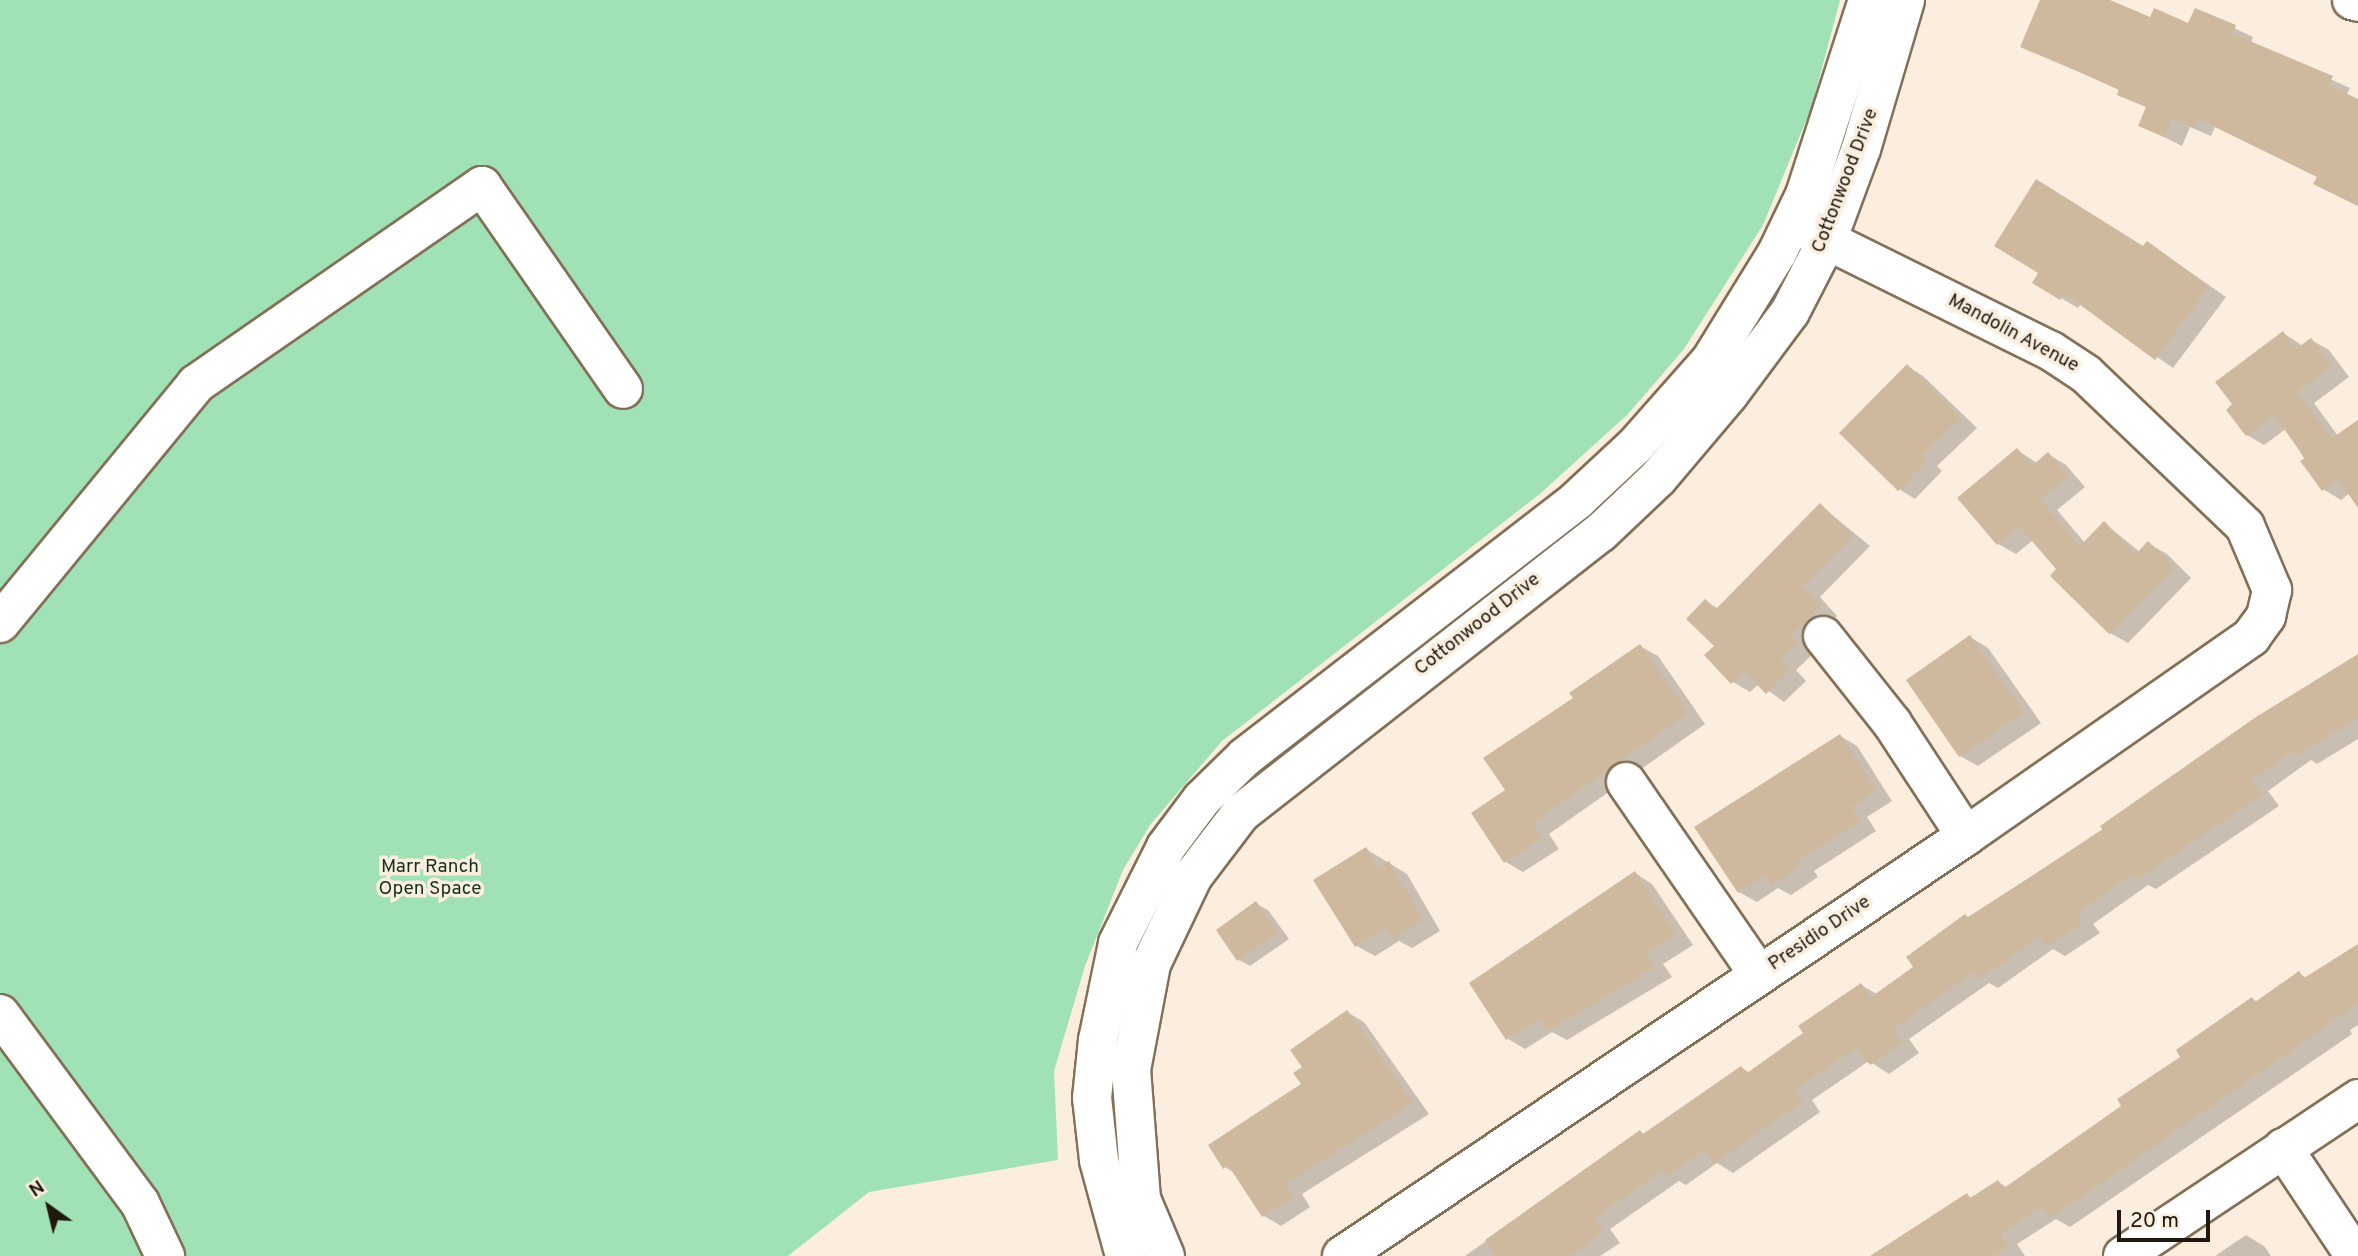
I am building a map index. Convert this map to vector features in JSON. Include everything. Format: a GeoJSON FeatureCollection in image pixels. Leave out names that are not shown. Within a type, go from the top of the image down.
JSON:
{"type":"FeatureCollection","features":[{"type":"Feature","properties":{"kind":"street","name":"Cottonwood Drive"},"geometry":{"type":"LineString","coordinates":[[1125,1256],[1099,1160],[1093,1098],[1098,1040],[1118,943],[1166,847],[1202,799],[1245,757],[1577,500],[1635,446],[1711,360],[1792,223],[1838,103],[1868,0]]}},
{"type":"Feature","properties":{"kind":"street","name":"Cottonwood Drive"},"geometry":{"type":"LineString","coordinates":[[1165,1256],[1141,1199],[1131,1070],[1151,964],[1193,876],[1241,813],[1600,533],[1658,478],[1790,312],[1828,237],[1861,149],[1905,0]]}},
{"type":"Feature","properties":{"kind":"street"},"geometry":{"type":"LineString","coordinates":[[2352,0],[2358,2]]}},
{"type":"Feature","properties":{"kind":"street"},"geometry":{"type":"LineString","coordinates":[[0,623],[196,384],[482,186],[623,389]]}},
{"type":"Feature","properties":{"kind":"street","name":"Mandolin Avenue"},"geometry":{"type":"LineString","coordinates":[[1792,223],[1828,237],[2051,351],[2086,374],[2245,526],[2272,590]]}},
{"type":"Feature","properties":{"kind":"street","name":"Presidio Drive"},"geometry":{"type":"LineString","coordinates":[[1342,1256],[1966,836],[2251,636],[2266,617],[2272,590]]}},
{"type":"Feature","properties":{"kind":"street"},"geometry":{"type":"LineString","coordinates":[[1823,636],[1892,723],[1966,836]]}},
{"type":"Feature","properties":{"kind":"street"},"geometry":{"type":"LineString","coordinates":[[1626,782],[1759,975]]}},
{"type":"Feature","properties":{"kind":"street"},"geometry":{"type":"LineString","coordinates":[[0,1014],[140,1203],[165,1256]]}},
{"type":"Feature","properties":{"kind":"street"},"geometry":{"type":"LineString","coordinates":[[2123,1256],[2358,1099]]}},
{"type":"Feature","properties":{"kind":"street"},"geometry":{"type":"LineString","coordinates":[[2283,1148],[2355,1256]]}},
{"type":"Feature","properties":{"kind":"green space","name":"Marr Ranch Open Space"},"geometry":{"type":"Polygon","coordinates":[[[0,0],[1840,0],[1812,106],[1763,225],[1684,349],[1628,414],[1541,493],[1222,741],[1150,825],[1123,870],[1085,966],[1054,1071],[1058,1160],[869,1192],[788,1256],[0,1256],[0,0]]]}},
{"type":"Feature","properties":{"kind":"building"},"geometry":{"type":"Polygon","coordinates":[[[2040,0],[2110,0],[2150,17],[2154,8],[2188,23],[2195,8],[2236,25],[2233,34],[2333,76],[2329,85],[2358,99],[2358,206],[2313,184],[2317,177],[2197,118],[2193,128],[2172,118],[2164,137],[2138,126],[2146,107],[2117,95],[2119,89],[2020,47],[2040,0]]]}},
{"type":"Feature","properties":{"kind":"building"},"geometry":{"type":"Polygon","coordinates":[[[2036,179],[2143,246],[2147,241],[2209,286],[2155,360],[2064,293],[2060,300],[2032,283],[2038,273],[1994,246],[2036,179]]]}},
{"type":"Feature","properties":{"kind":"building"},"geometry":{"type":"Polygon","coordinates":[[[2283,331],[2296,349],[2311,338],[2332,366],[2297,392],[2332,438],[2358,420],[2358,508],[2338,479],[2322,491],[2300,461],[2305,458],[2274,415],[2246,436],[2226,410],[2232,404],[2215,382],[2283,331]]]}},
{"type":"Feature","properties":{"kind":"building"},"geometry":{"type":"Polygon","coordinates":[[[1907,364],[1961,418],[1922,456],[1927,461],[1898,491],[1839,433],[1907,364]]]}},
{"type":"Feature","properties":{"kind":"building"},"geometry":{"type":"Polygon","coordinates":[[[2017,448],[2032,466],[2048,452],[2068,476],[2040,499],[2080,546],[2104,521],[2136,554],[2148,541],[2175,567],[2109,634],[2050,576],[2056,569],[2019,526],[1997,545],[1957,498],[2017,448]]]}},
{"type":"Feature","properties":{"kind":"building"},"geometry":{"type":"Polygon","coordinates":[[[1820,503],[1853,536],[1803,586],[1821,605],[1791,636],[1797,643],[1780,659],[1790,670],[1766,694],[1744,671],[1731,684],[1704,655],[1714,646],[1686,619],[1705,599],[1716,609],[1820,503]]]}},
{"type":"Feature","properties":{"kind":"building"},"geometry":{"type":"Polygon","coordinates":[[[1970,635],[2024,712],[1959,757],[1906,680],[1970,635]]]}},
{"type":"Feature","properties":{"kind":"building"},"geometry":{"type":"Polygon","coordinates":[[[1640,644],[1689,713],[1532,823],[1542,838],[1504,863],[1471,813],[1505,790],[1483,758],[1573,698],[1569,693],[1640,644]]]}},
{"type":"Feature","properties":{"kind":"building"},"geometry":{"type":"Polygon","coordinates":[[[2358,654],[2358,718],[2298,755],[2295,750],[2252,780],[2262,795],[2137,880],[2132,874],[2077,913],[2083,923],[2046,947],[2039,937],[1979,979],[1974,972],[1893,1029],[1902,1042],[1870,1065],[1857,1047],[1795,1090],[1803,1101],[1714,1164],[1704,1150],[1667,1176],[1663,1170],[1594,1218],[1604,1232],[1570,1256],[1496,1256],[1485,1240],[1640,1130],[1643,1134],[1741,1066],[1747,1073],[1803,1033],[1798,1026],[1861,983],[1871,997],[1913,967],[1906,957],[1965,914],[1968,917],[2103,830],[2100,826],[2256,717],[2358,654]]]}},
{"type":"Feature","properties":{"kind":"building"},"geometry":{"type":"Polygon","coordinates":[[[1840,734],[1876,790],[1851,807],[1860,821],[1797,861],[1801,866],[1772,886],[1765,875],[1738,893],[1694,827],[1840,734]]]}},
{"type":"Feature","properties":{"kind":"building"},"geometry":{"type":"Polygon","coordinates":[[[1366,847],[1379,868],[1389,861],[1423,920],[1393,939],[1386,928],[1355,947],[1313,880],[1366,847]]]}},
{"type":"Feature","properties":{"kind":"building"},"geometry":{"type":"Polygon","coordinates":[[[1635,871],[1676,934],[1647,953],[1655,967],[1548,1031],[1539,1019],[1506,1040],[1469,983],[1635,871]]]}},
{"type":"Feature","properties":{"kind":"building"},"geometry":{"type":"Polygon","coordinates":[[[1256,901],[1278,932],[1237,961],[1216,930],[1256,901]]]}},
{"type":"Feature","properties":{"kind":"building"},"geometry":{"type":"Polygon","coordinates":[[[2358,944],[2358,1004],[2051,1218],[2042,1206],[2000,1234],[2008,1246],[1993,1256],[1870,1256],[1967,1193],[1970,1198],[1998,1180],[2004,1188],[2121,1106],[2117,1099],[2180,1057],[2176,1050],[2252,997],[2255,1002],[2299,971],[2304,978],[2358,944]]]}},
{"type":"Feature","properties":{"kind":"building"},"geometry":{"type":"Polygon","coordinates":[[[1347,1010],[1413,1103],[1286,1184],[1294,1196],[1262,1217],[1228,1165],[1223,1169],[1208,1145],[1301,1084],[1293,1073],[1302,1067],[1290,1050],[1347,1010]]]}}]}
